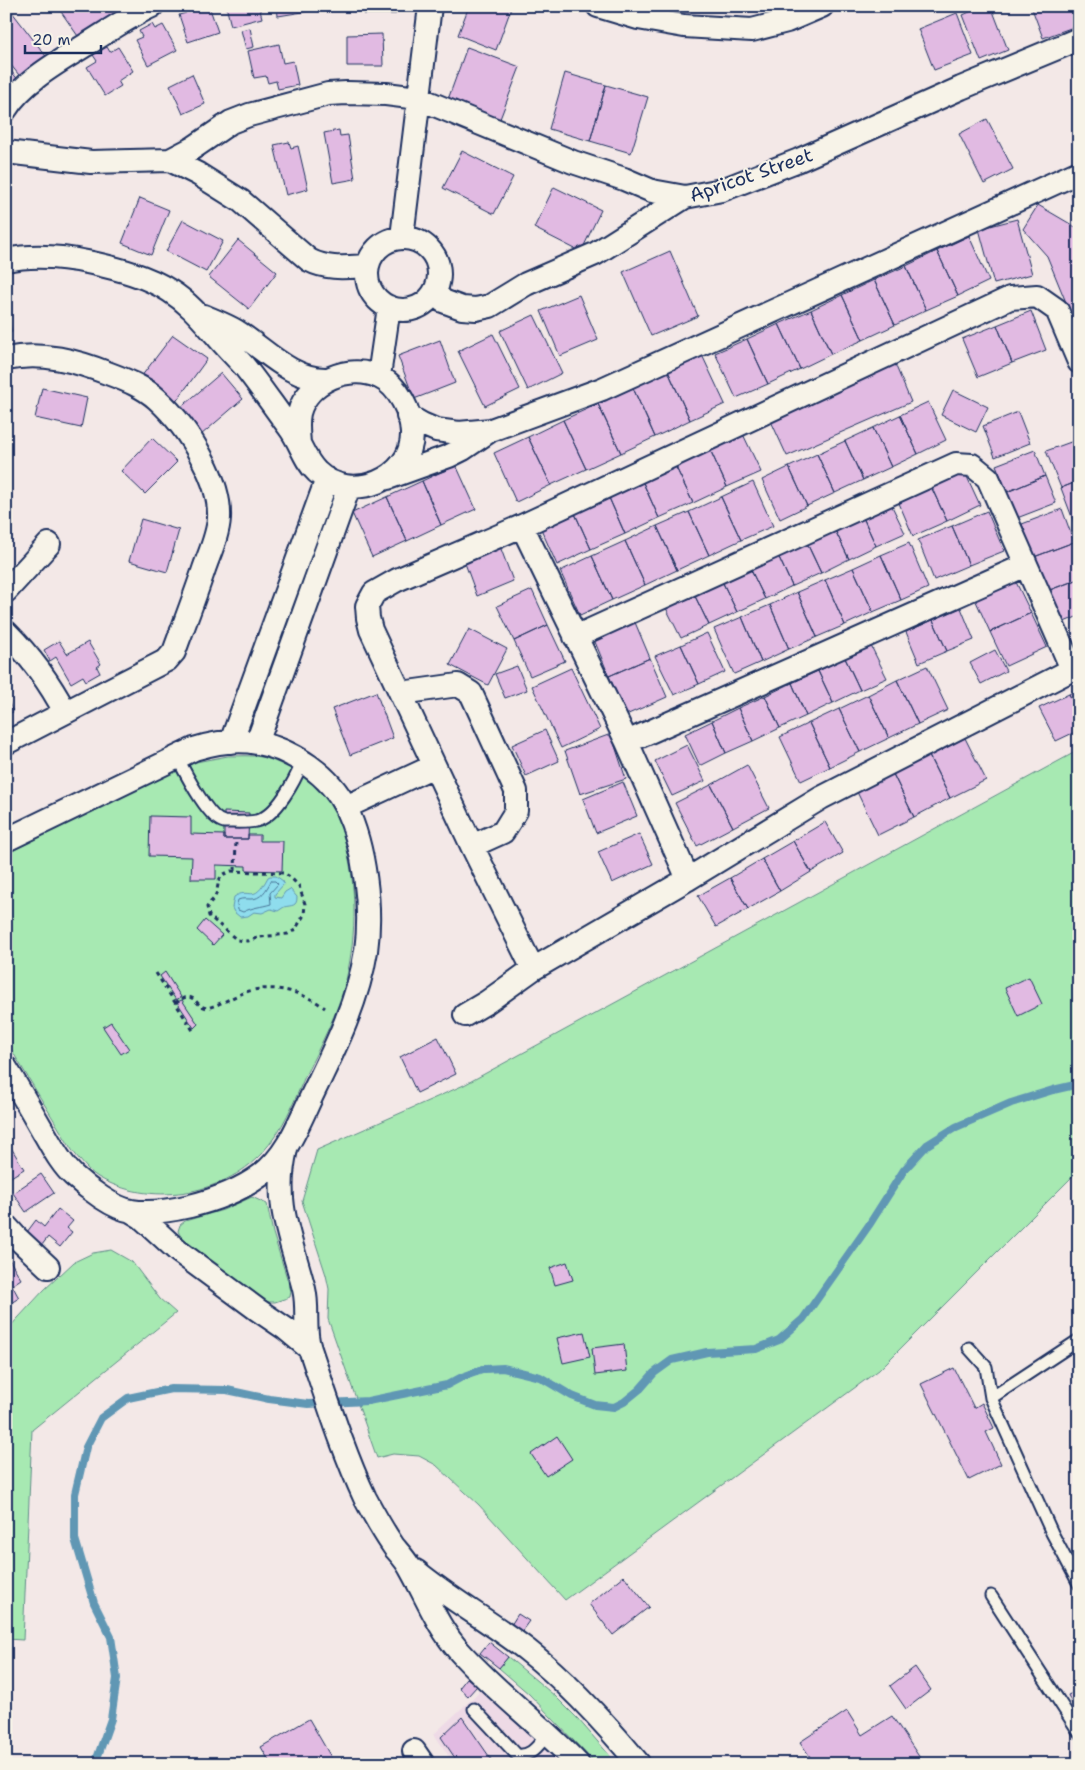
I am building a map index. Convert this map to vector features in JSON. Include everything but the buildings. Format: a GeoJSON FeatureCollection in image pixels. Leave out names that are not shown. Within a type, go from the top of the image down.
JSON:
{"type":"FeatureCollection","features":[{"type":"Feature","properties":{"kind":"street"},"geometry":{"type":"LineString","coordinates":[[6,109],[12,100],[48,68],[134,14],[152,6]]}},
{"type":"Feature","properties":{"kind":"street"},"geometry":{"type":"LineString","coordinates":[[402,237],[430,6]]}},
{"type":"Feature","properties":{"kind":"street"},"geometry":{"type":"LineString","coordinates":[[598,6],[638,18],[684,26],[752,30],[787,21],[822,6]]}},
{"type":"Feature","properties":{"kind":"street","name":"Apricot Street"},"geometry":{"type":"LineString","coordinates":[[434,292],[443,301],[462,308],[476,309],[490,306],[526,284],[595,254],[685,197],[722,190],[800,160],[961,88],[1079,39]]}},
{"type":"Feature","properties":{"kind":"street"},"geometry":{"type":"LineString","coordinates":[[6,152],[91,162],[170,160],[193,148],[231,122],[248,115],[315,97],[347,93],[367,93],[418,98],[573,162],[624,179],[652,191],[685,197]]}},
{"type":"Feature","properties":{"kind":"street"},"geometry":{"type":"LineString","coordinates":[[170,160],[198,174],[241,201],[314,262],[328,267],[368,266]]}},
{"type":"Feature","properties":{"kind":"street"},"geometry":{"type":"LineString","coordinates":[[408,416],[429,427],[459,434],[490,430],[602,389],[1079,172]]}},
{"type":"Feature","properties":{"kind":"street"},"geometry":{"type":"LineString","coordinates":[[402,237],[421,241],[434,255],[440,273],[434,292],[423,305],[407,310],[390,307],[376,298],[368,283],[368,266],[374,251],[386,241],[402,237]]}},
{"type":"Feature","properties":{"kind":"street"},"geometry":{"type":"LineString","coordinates":[[6,260],[38,257],[69,258],[124,270],[170,291],[199,314],[257,383],[292,430],[307,459],[317,472],[327,479],[349,487],[360,487],[383,480],[449,456],[463,449],[490,430]]}},
{"type":"Feature","properties":{"kind":"street"},"geometry":{"type":"LineString","coordinates":[[533,969],[472,846],[371,630],[368,606],[374,593],[398,580],[522,526],[1010,298],[1038,296],[1057,310],[1079,362]]}},
{"type":"Feature","properties":{"kind":"street"},"geometry":{"type":"LineString","coordinates":[[378,376],[390,307]]}},
{"type":"Feature","properties":{"kind":"street"},"geometry":{"type":"LineString","coordinates":[[199,314],[234,329],[291,370],[317,380],[358,373],[378,376],[395,389],[404,402],[412,434],[408,452],[398,468],[383,480]]}},
{"type":"Feature","properties":{"kind":"street"},"geometry":{"type":"LineString","coordinates":[[6,358],[49,356],[71,361],[130,382],[156,398],[194,442],[213,481],[219,507],[219,519],[214,542],[178,640],[167,660],[157,667],[6,743]]}},
{"type":"Feature","properties":{"kind":"street"},"geometry":{"type":"LineString","coordinates":[[299,442],[297,424],[302,405],[312,390],[327,379]]}},
{"type":"Feature","properties":{"kind":"street"},"geometry":{"type":"LineString","coordinates":[[465,1015],[487,1002],[533,969],[688,879],[821,798],[1075,667],[1026,565],[988,478],[972,465],[956,464],[575,637]]}},
{"type":"Feature","properties":{"kind":"street"},"geometry":{"type":"LineString","coordinates":[[231,742],[327,479]]}},
{"type":"Feature","properties":{"kind":"street"},"geometry":{"type":"LineString","coordinates":[[257,742],[349,487]]}},
{"type":"Feature","properties":{"kind":"street"},"geometry":{"type":"LineString","coordinates":[[522,526],[628,742],[688,879]]}},
{"type":"Feature","properties":{"kind":"street"},"geometry":{"type":"LineString","coordinates":[[6,591],[49,544]]}},
{"type":"Feature","properties":{"kind":"street"},"geometry":{"type":"LineString","coordinates":[[628,742],[1026,565]]}},
{"type":"Feature","properties":{"kind":"street"},"geometry":{"type":"LineString","coordinates":[[6,632],[29,657],[58,698],[65,712]]}},
{"type":"Feature","properties":{"kind":"street"},"geometry":{"type":"LineString","coordinates":[[401,693],[458,685],[471,693],[516,791],[516,811],[503,832],[472,846]]}},
{"type":"Feature","properties":{"kind":"street"},"geometry":{"type":"LineString","coordinates":[[6,840],[177,757],[211,744],[231,742],[257,742],[286,752],[303,761],[329,784],[346,808],[365,875],[368,914],[364,961],[346,1022],[287,1146],[262,1174],[234,1190],[197,1204],[180,1208],[131,1211]]}},
{"type":"Feature","properties":{"kind":"street"},"geometry":{"type":"LineString","coordinates":[[346,808],[434,766]]}},
{"type":"Feature","properties":{"kind":"street"},"geometry":{"type":"LineString","coordinates":[[6,1068],[60,1160],[72,1174],[99,1195],[141,1217],[178,1251],[258,1310],[286,1328],[311,1352]]}},
{"type":"Feature","properties":{"kind":"street"},"geometry":{"type":"LineString","coordinates":[[287,1146],[282,1172],[282,1203],[290,1246],[306,1302],[307,1337],[351,1467],[380,1525],[409,1566],[437,1620],[460,1652],[578,1764]]}},
{"type":"Feature","properties":{"kind":"street"},"geometry":{"type":"LineString","coordinates":[[6,1226],[48,1267]]}},
{"type":"Feature","properties":{"kind":"street"},"geometry":{"type":"LineString","coordinates":[[409,1566],[450,1598],[491,1623],[545,1664],[590,1709],[639,1764]]}},
{"type":"Feature","properties":{"kind":"lane"},"geometry":{"type":"LineString","coordinates":[[177,757],[200,796],[216,818],[220,821],[236,822],[257,821],[269,814],[284,796],[303,761]]}},
{"type":"Feature","properties":{"kind":"lane"},"geometry":{"type":"LineString","coordinates":[[991,1398],[1079,1340]]}},
{"type":"Feature","properties":{"kind":"lane"},"geometry":{"type":"LineString","coordinates":[[969,1348],[986,1367],[991,1398],[1052,1534],[1079,1584]]}},
{"type":"Feature","properties":{"kind":"lane"},"geometry":{"type":"LineString","coordinates":[[991,1596],[1079,1732]]}},
{"type":"Feature","properties":{"kind":"lane"},"geometry":{"type":"LineString","coordinates":[[474,1709],[517,1755],[525,1756],[530,1753],[548,1734]]}},
{"type":"Feature","properties":{"kind":"path"},"geometry":{"type":"LineString","coordinates":[[235,871],[236,822]]}},
{"type":"Feature","properties":{"kind":"path"},"geometry":{"type":"LineString","coordinates":[[235,871],[284,873],[290,876],[299,886],[305,904],[304,915],[295,930],[288,934],[260,936],[242,942],[208,916],[207,907],[214,898],[218,882],[224,874],[235,871]]}},
{"type":"Feature","properties":{"kind":"path"},"geometry":{"type":"LineString","coordinates":[[156,973],[194,1032]]}},
{"type":"Feature","properties":{"kind":"path"},"geometry":{"type":"LineString","coordinates":[[175,1003],[182,998],[188,997],[196,1001],[203,1008],[206,1008],[252,990],[282,989],[318,1002],[346,1022]]}},
{"type":"Feature","properties":{"kind":"shaded area"},"geometry":{"type":"Polygon","coordinates":[[[486,1683],[573,1764],[454,1764],[434,1734],[475,1696],[486,1683]]]}},
{"type":"Feature","properties":{"kind":"green space"},"geometry":{"type":"Polygon","coordinates":[[[1079,750],[1079,1170],[879,1370],[565,1600],[479,1505],[436,1465],[419,1456],[393,1454],[377,1458],[328,1319],[329,1289],[326,1275],[302,1201],[317,1150],[464,1085],[1079,750]]]}},
{"type":"Feature","properties":{"kind":"green space"},"geometry":{"type":"Polygon","coordinates":[[[228,756],[258,756],[279,763],[308,780],[328,799],[338,818],[351,873],[354,926],[350,962],[343,992],[323,1040],[282,1125],[262,1153],[246,1168],[227,1179],[206,1187],[162,1194],[140,1192],[118,1186],[98,1177],[84,1165],[72,1150],[6,1041],[6,854],[159,777],[196,762],[228,756]]]}},
{"type":"Feature","properties":{"kind":"green space"},"geometry":{"type":"Polygon","coordinates":[[[252,1197],[267,1204],[273,1233],[291,1291],[290,1297],[275,1302],[265,1302],[217,1268],[191,1247],[178,1231],[180,1225],[185,1221],[223,1210],[252,1197]]]}},
{"type":"Feature","properties":{"kind":"green space"},"geometry":{"type":"Polygon","coordinates":[[[111,1250],[132,1262],[160,1299],[176,1313],[32,1430],[23,1640],[6,1639],[6,1331],[44,1290],[74,1262],[93,1253],[111,1250]]]}},
{"type":"Feature","properties":{"kind":"green space"},"geometry":{"type":"Polygon","coordinates":[[[508,1657],[555,1696],[617,1764],[596,1764],[529,1694],[499,1668],[508,1657]]]}},
{"type":"Feature","properties":{"kind":"water"},"geometry":{"type":"Polygon","coordinates":[[[270,876],[276,876],[284,884],[275,894],[275,897],[281,898],[290,889],[297,897],[295,904],[278,911],[271,909],[262,913],[254,912],[248,916],[240,917],[234,912],[232,908],[234,897],[239,894],[251,894],[259,891],[270,876]]]}},
{"type":"Feature","properties":{"kind":"waterway"},"geometry":{"type":"LineString","coordinates":[[95,1764],[111,1719],[117,1678],[111,1637],[94,1603],[75,1539],[75,1494],[86,1447],[101,1418],[128,1398],[171,1389],[227,1390],[269,1399],[308,1404],[368,1401],[447,1385],[462,1377],[485,1369],[503,1368],[540,1377],[572,1396],[595,1405],[614,1407],[624,1402],[640,1389],[654,1373],[672,1360],[707,1352],[756,1349],[779,1340],[803,1319],[869,1225],[904,1170],[927,1145],[956,1127],[1011,1103],[1079,1084]]}}]}
